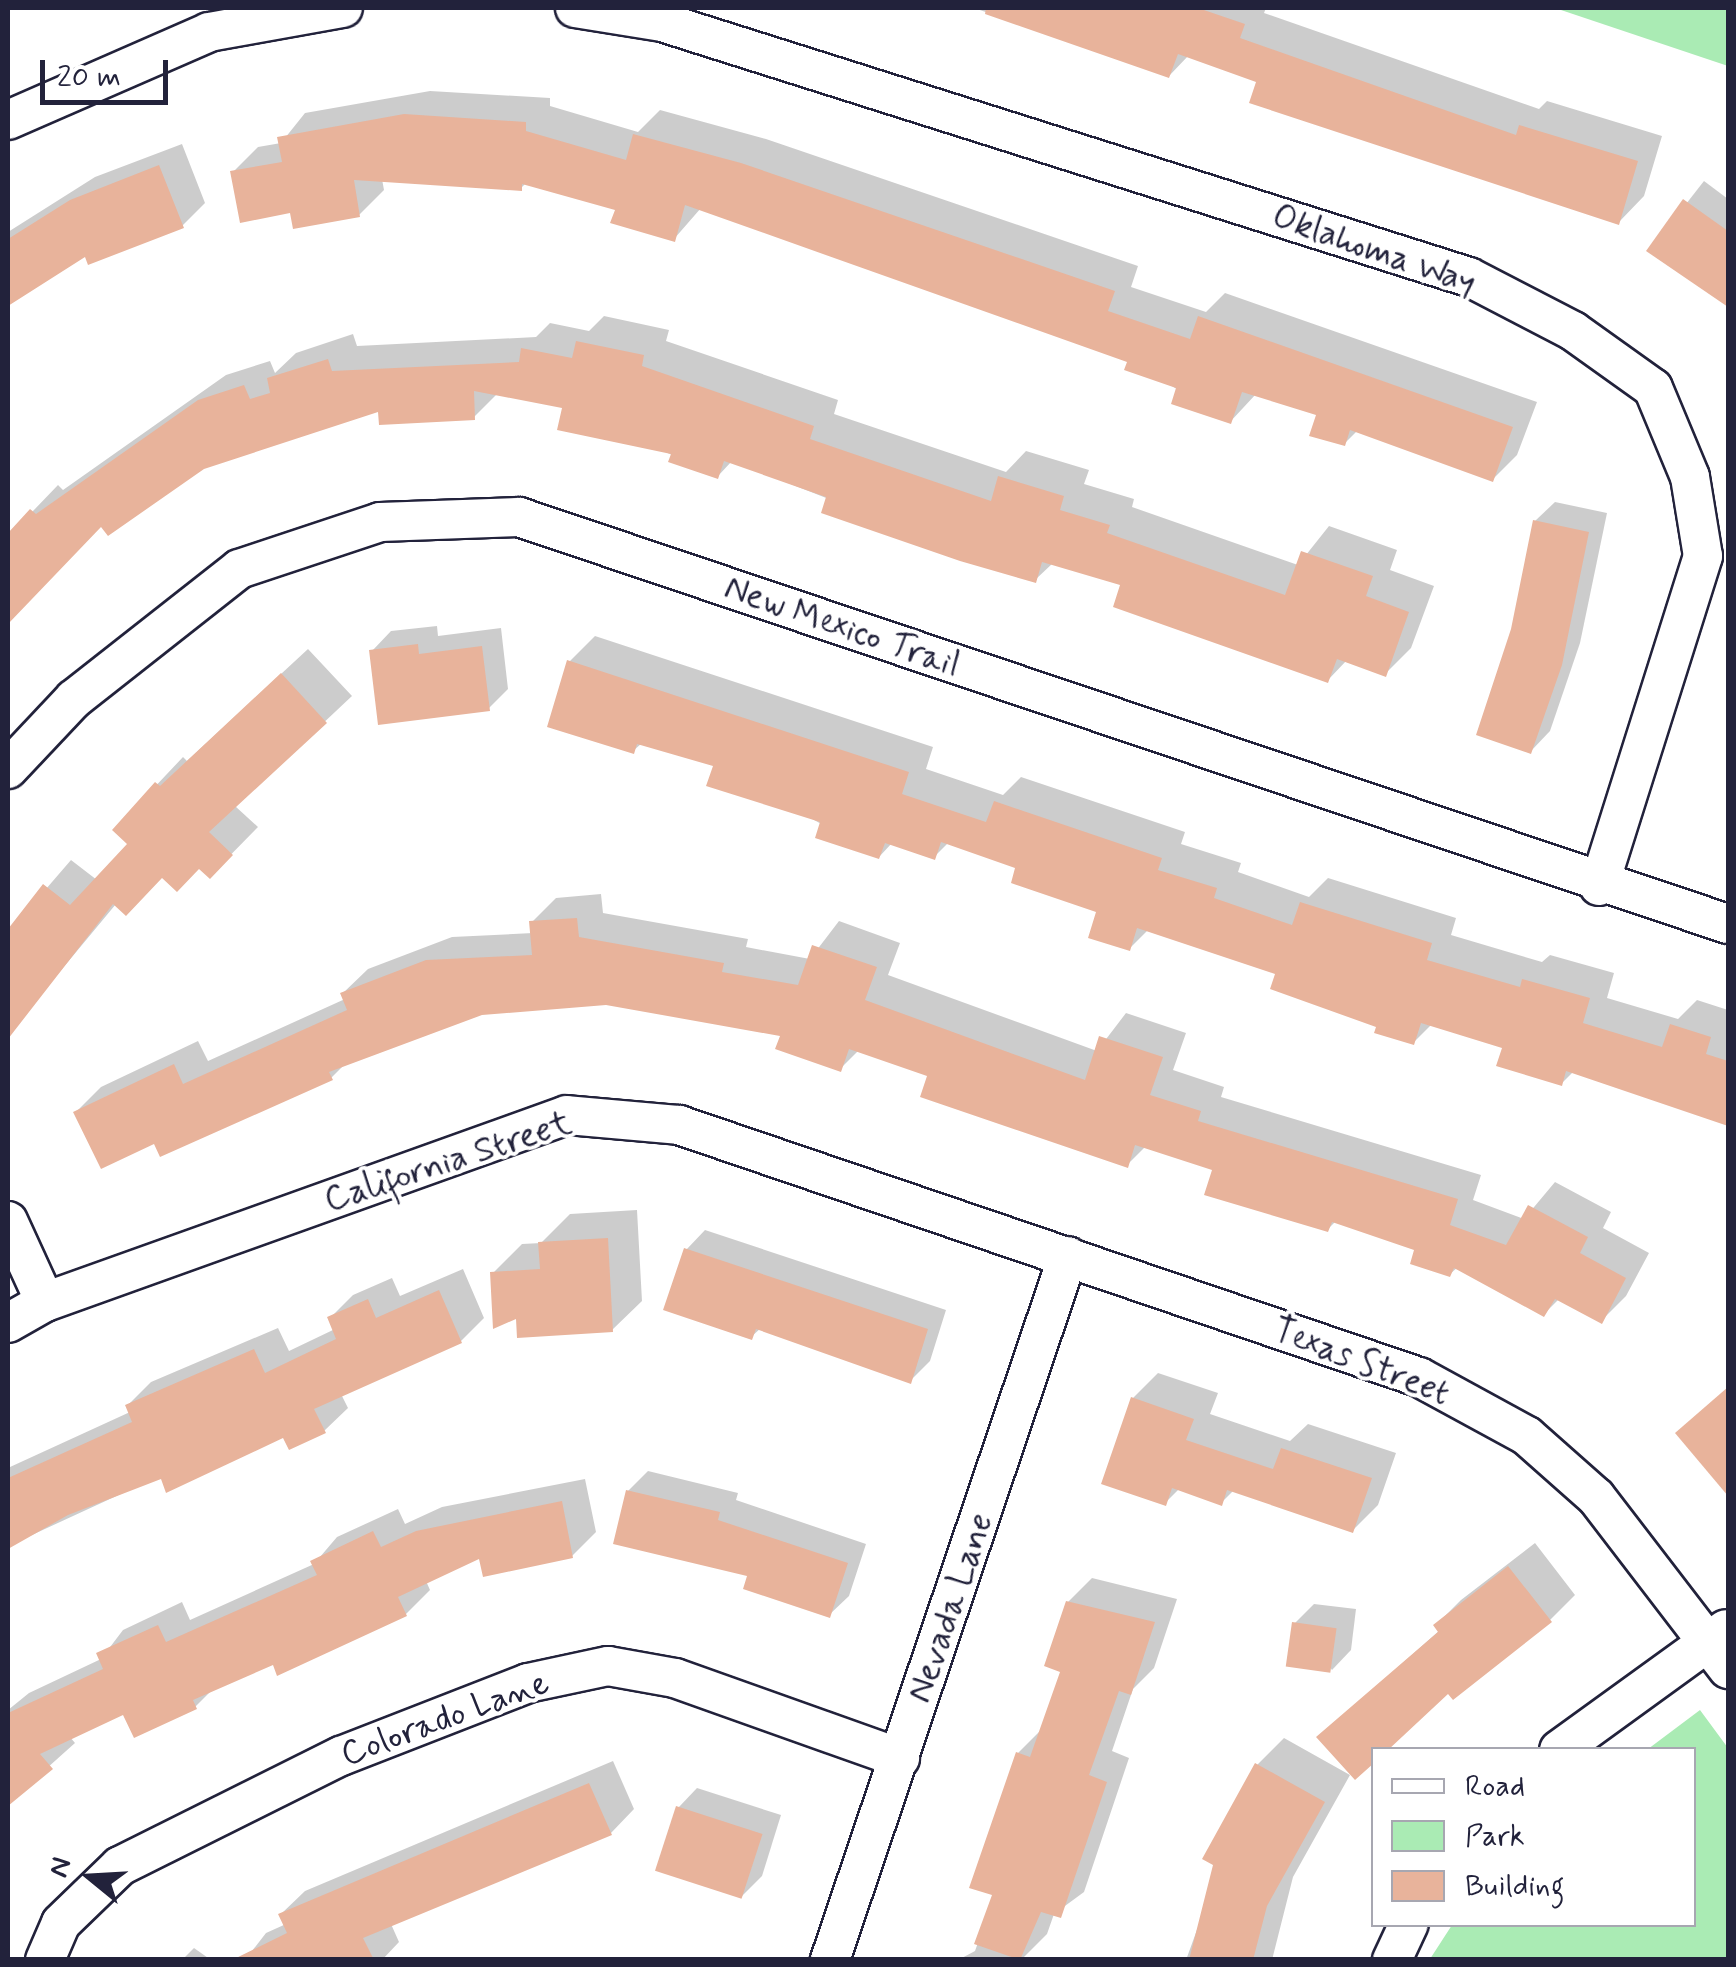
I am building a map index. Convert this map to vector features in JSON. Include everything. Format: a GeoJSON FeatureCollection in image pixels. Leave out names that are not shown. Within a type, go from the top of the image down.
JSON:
{"type":"FeatureCollection","features":[{"type":"Feature","properties":{"kind":"street"},"geometry":{"type":"LineString","coordinates":[[8,120],[209,32],[343,8]]}},
{"type":"Feature","properties":{"kind":"street","name":"Oklahoma Way"},"geometry":{"type":"LineString","coordinates":[[575,8],[662,22],[1469,277],[1573,332],[1653,388],[1690,477],[1703,556],[1599,886]]}},
{"type":"Feature","properties":{"kind":"street","name":"New Mexico Trail"},"geometry":{"type":"LineString","coordinates":[[8,769],[74,699],[239,570],[380,522],[519,517],[1599,886],[1728,924]]}},
{"type":"Feature","properties":{"kind":"street","name":"California Street"},"geometry":{"type":"LineString","coordinates":[[8,1323],[45,1302],[567,1115],[679,1125],[1068,1256]]}},
{"type":"Feature","properties":{"kind":"street"},"geometry":{"type":"LineString","coordinates":[[8,1221],[45,1302]]}},
{"type":"Feature","properties":{"kind":"street","name":"Texas Street"},"geometry":{"type":"LineString","coordinates":[[1068,1256],[1419,1377],[1527,1436],[1596,1497],[1722,1647]]}},
{"type":"Feature","properties":{"kind":"street","name":"Nevada Lane"},"geometry":{"type":"LineString","coordinates":[[830,1960],[1068,1256]]}},
{"type":"Feature","properties":{"kind":"street"},"geometry":{"type":"LineString","coordinates":[[1564,1747],[1722,1647]]}},
{"type":"Feature","properties":{"kind":"street","name":"Colorado Lane"},"geometry":{"type":"LineString","coordinates":[[45,1960],[61,1924],[120,1866],[341,1756],[528,1683],[608,1666],[675,1678],[900,1758]]}},
{"type":"Feature","properties":{"kind":"street"},"geometry":{"type":"LineString","coordinates":[[1392,1960],[1408,1927]]}},
{"type":"Feature","properties":{"kind":"green space"},"geometry":{"type":"Polygon","coordinates":[[[1555,8],[1728,8],[1728,66],[1555,8]]]}},
{"type":"Feature","properties":{"kind":"green space"},"geometry":{"type":"Polygon","coordinates":[[[1700,1710],[1728,1748],[1728,1959],[1430,1959],[1451,1927],[1696,1927],[1696,1747],[1651,1747],[1700,1710]]]}},
{"type":"Feature","properties":{"kind":"building"},"geometry":{"type":"Polygon","coordinates":[[[986,8],[1198,8],[1245,24],[1240,38],[1516,135],[1519,125],[1638,161],[1619,225],[1249,103],[1256,82],[1178,54],[1169,78],[985,14],[986,8]]]}},
{"type":"Feature","properties":{"kind":"building"},"geometry":{"type":"Polygon","coordinates":[[[404,114],[526,122],[526,131],[626,160],[633,134],[741,163],[1115,291],[1108,311],[1190,339],[1198,316],[1513,427],[1493,482],[1350,430],[1345,446],[1309,436],[1316,415],[1242,392],[1231,424],[1171,404],[1176,388],[1124,370],[1127,362],[685,205],[675,242],[610,223],[615,210],[522,184],[522,191],[354,180],[360,217],[293,229],[290,213],[240,223],[230,171],[282,162],[277,137],[404,114]]]}},
{"type":"Feature","properties":{"kind":"building"},"geometry":{"type":"Polygon","coordinates":[[[159,165],[184,228],[88,265],[85,257],[8,306],[8,239],[70,200],[159,165]]]}},
{"type":"Feature","properties":{"kind":"building"},"geometry":{"type":"Polygon","coordinates":[[[1683,199],[1728,231],[1728,307],[1646,251],[1683,199]]]}},
{"type":"Feature","properties":{"kind":"building"},"geometry":{"type":"Polygon","coordinates":[[[576,341],[644,355],[642,366],[814,426],[810,439],[991,501],[998,476],[1064,496],[1060,510],[1110,525],[1107,533],[1285,595],[1301,551],[1373,576],[1366,596],[1409,612],[1386,677],[1337,659],[1328,683],[1113,607],[1120,585],[1042,562],[1036,583],[960,561],[821,513],[826,497],[724,461],[718,479],[668,462],[671,454],[557,430],[562,408],[474,391],[475,420],[379,425],[378,412],[204,469],[108,536],[101,527],[8,624],[8,533],[30,509],[36,514],[198,400],[244,385],[250,399],[270,393],[267,378],[328,359],[332,371],[519,362],[521,348],[572,358],[576,341]]]}},
{"type":"Feature","properties":{"kind":"building"},"geometry":{"type":"Polygon","coordinates":[[[1533,520],[1589,532],[1562,665],[1531,754],[1476,735],[1511,629],[1533,520]]]}},
{"type":"Feature","properties":{"kind":"building"},"geometry":{"type":"Polygon","coordinates":[[[418,644],[419,654],[482,646],[490,711],[378,725],[369,650],[418,644]]]}},
{"type":"Feature","properties":{"kind":"building"},"geometry":{"type":"Polygon","coordinates":[[[567,660],[909,772],[902,794],[986,822],[994,801],[1162,858],[1158,870],[1217,888],[1214,898],[1292,925],[1300,902],[1432,943],[1427,960],[1520,987],[1522,979],[1590,998],[1583,1023],[1662,1047],[1670,1024],[1711,1037],[1706,1054],[1728,1061],[1728,1126],[1566,1071],[1562,1086],[1496,1066],[1502,1048],[1421,1023],[1414,1045],[1374,1033],[1376,1027],[1270,989],[1275,974],[1137,928],[1130,951],[1088,938],[1096,912],[1011,883],[1015,868],[941,842],[935,860],[885,843],[879,859],[815,838],[820,822],[706,786],[713,766],[637,744],[634,754],[547,727],[567,660]]]}},
{"type":"Feature","properties":{"kind":"building"},"geometry":{"type":"Polygon","coordinates":[[[281,673],[327,723],[209,832],[233,855],[210,879],[199,869],[177,892],[162,878],[126,916],[113,904],[8,1039],[8,929],[43,884],[70,905],[127,844],[112,830],[155,782],[160,786],[281,673]]]}},
{"type":"Feature","properties":{"kind":"building"},"geometry":{"type":"Polygon","coordinates":[[[577,918],[579,937],[724,963],[722,972],[798,985],[812,945],[877,967],[865,1000],[1085,1080],[1099,1036],[1163,1057],[1150,1095],[1201,1111],[1198,1121],[1458,1199],[1450,1225],[1506,1245],[1528,1205],[1588,1237],[1580,1253],[1626,1278],[1602,1324],[1555,1299],[1544,1317],[1454,1268],[1450,1277],[1410,1264],[1414,1250],[1332,1222],[1328,1232],[1204,1195],[1212,1170],[1135,1145],[1128,1168],[920,1097],[927,1076],[849,1049],[841,1072],[775,1049],[780,1036],[606,1005],[482,1015],[329,1072],[333,1080],[160,1157],[154,1144],[101,1169],[73,1112],[174,1064],[183,1084],[347,1010],[340,993],[426,960],[532,955],[529,921],[577,918]]]}},
{"type":"Feature","properties":{"kind":"building"},"geometry":{"type":"Polygon","coordinates":[[[608,1238],[613,1332],[517,1338],[516,1319],[493,1329],[490,1272],[540,1269],[538,1242],[608,1238]]]}},
{"type":"Feature","properties":{"kind":"building"},"geometry":{"type":"Polygon","coordinates":[[[684,1248],[928,1329],[911,1384],[756,1329],[752,1340],[663,1310],[684,1248]]]}},
{"type":"Feature","properties":{"kind":"building"},"geometry":{"type":"Polygon","coordinates":[[[439,1290],[462,1343],[314,1409],[326,1433],[289,1450],[283,1438],[166,1493],[161,1479],[68,1515],[8,1549],[8,1478],[132,1422],[125,1405],[254,1349],[265,1373],[336,1339],[327,1317],[368,1299],[376,1318],[439,1290]]]}},
{"type":"Feature","properties":{"kind":"building"},"geometry":{"type":"Polygon","coordinates":[[[1728,1387],[1728,1496],[1675,1433],[1728,1387]]]}},
{"type":"Feature","properties":{"kind":"building"},"geometry":{"type":"Polygon","coordinates":[[[1131,1397],[1194,1419],[1186,1440],[1273,1469],[1281,1448],[1372,1478],[1353,1533],[1227,1490],[1222,1506],[1172,1488],[1166,1506],[1101,1484],[1131,1397]]]}},
{"type":"Feature","properties":{"kind":"building"},"geometry":{"type":"Polygon","coordinates":[[[626,1490],[720,1512],[718,1520],[848,1563],[830,1618],[743,1589],[747,1576],[613,1544],[626,1490]]]}},
{"type":"Feature","properties":{"kind":"building"},"geometry":{"type":"Polygon","coordinates":[[[562,1501],[573,1558],[483,1577],[479,1559],[398,1597],[407,1616],[277,1676],[273,1665],[193,1700],[197,1709],[134,1738],[123,1715],[40,1754],[53,1769],[8,1806],[8,1713],[103,1669],[96,1653],[158,1625],[166,1642],[317,1575],[310,1561],[373,1531],[381,1547],[416,1531],[562,1501]]]}},
{"type":"Feature","properties":{"kind":"building"},"geometry":{"type":"Polygon","coordinates":[[[1508,1566],[1552,1622],[1453,1700],[1448,1694],[1391,1747],[1371,1747],[1371,1766],[1355,1780],[1316,1737],[1438,1632],[1433,1625],[1508,1566]]]}},
{"type":"Feature","properties":{"kind":"building"},"geometry":{"type":"Polygon","coordinates":[[[1066,1601],[1155,1622],[1131,1695],[1119,1691],[1089,1775],[1107,1782],[1061,1918],[1041,1912],[1020,1960],[974,1944],[992,1895],[969,1888],[1016,1752],[1030,1757],[1060,1672],[1044,1666],[1066,1601]]]}},
{"type":"Feature","properties":{"kind":"building"},"geometry":{"type":"Polygon","coordinates":[[[1292,1622],[1337,1628],[1330,1673],[1286,1667],[1292,1622]]]}},
{"type":"Feature","properties":{"kind":"building"},"geometry":{"type":"Polygon","coordinates":[[[1255,1763],[1325,1802],[1267,1906],[1253,1960],[1189,1960],[1213,1865],[1202,1859],[1255,1763]]]}},
{"type":"Feature","properties":{"kind":"building"},"geometry":{"type":"Polygon","coordinates":[[[589,1783],[612,1835],[363,1938],[374,1960],[232,1960],[287,1933],[278,1914],[589,1783]]]}},
{"type":"Feature","properties":{"kind":"building"},"geometry":{"type":"Polygon","coordinates":[[[676,1806],[763,1834],[742,1899],[655,1871],[676,1806]]]}}]}
